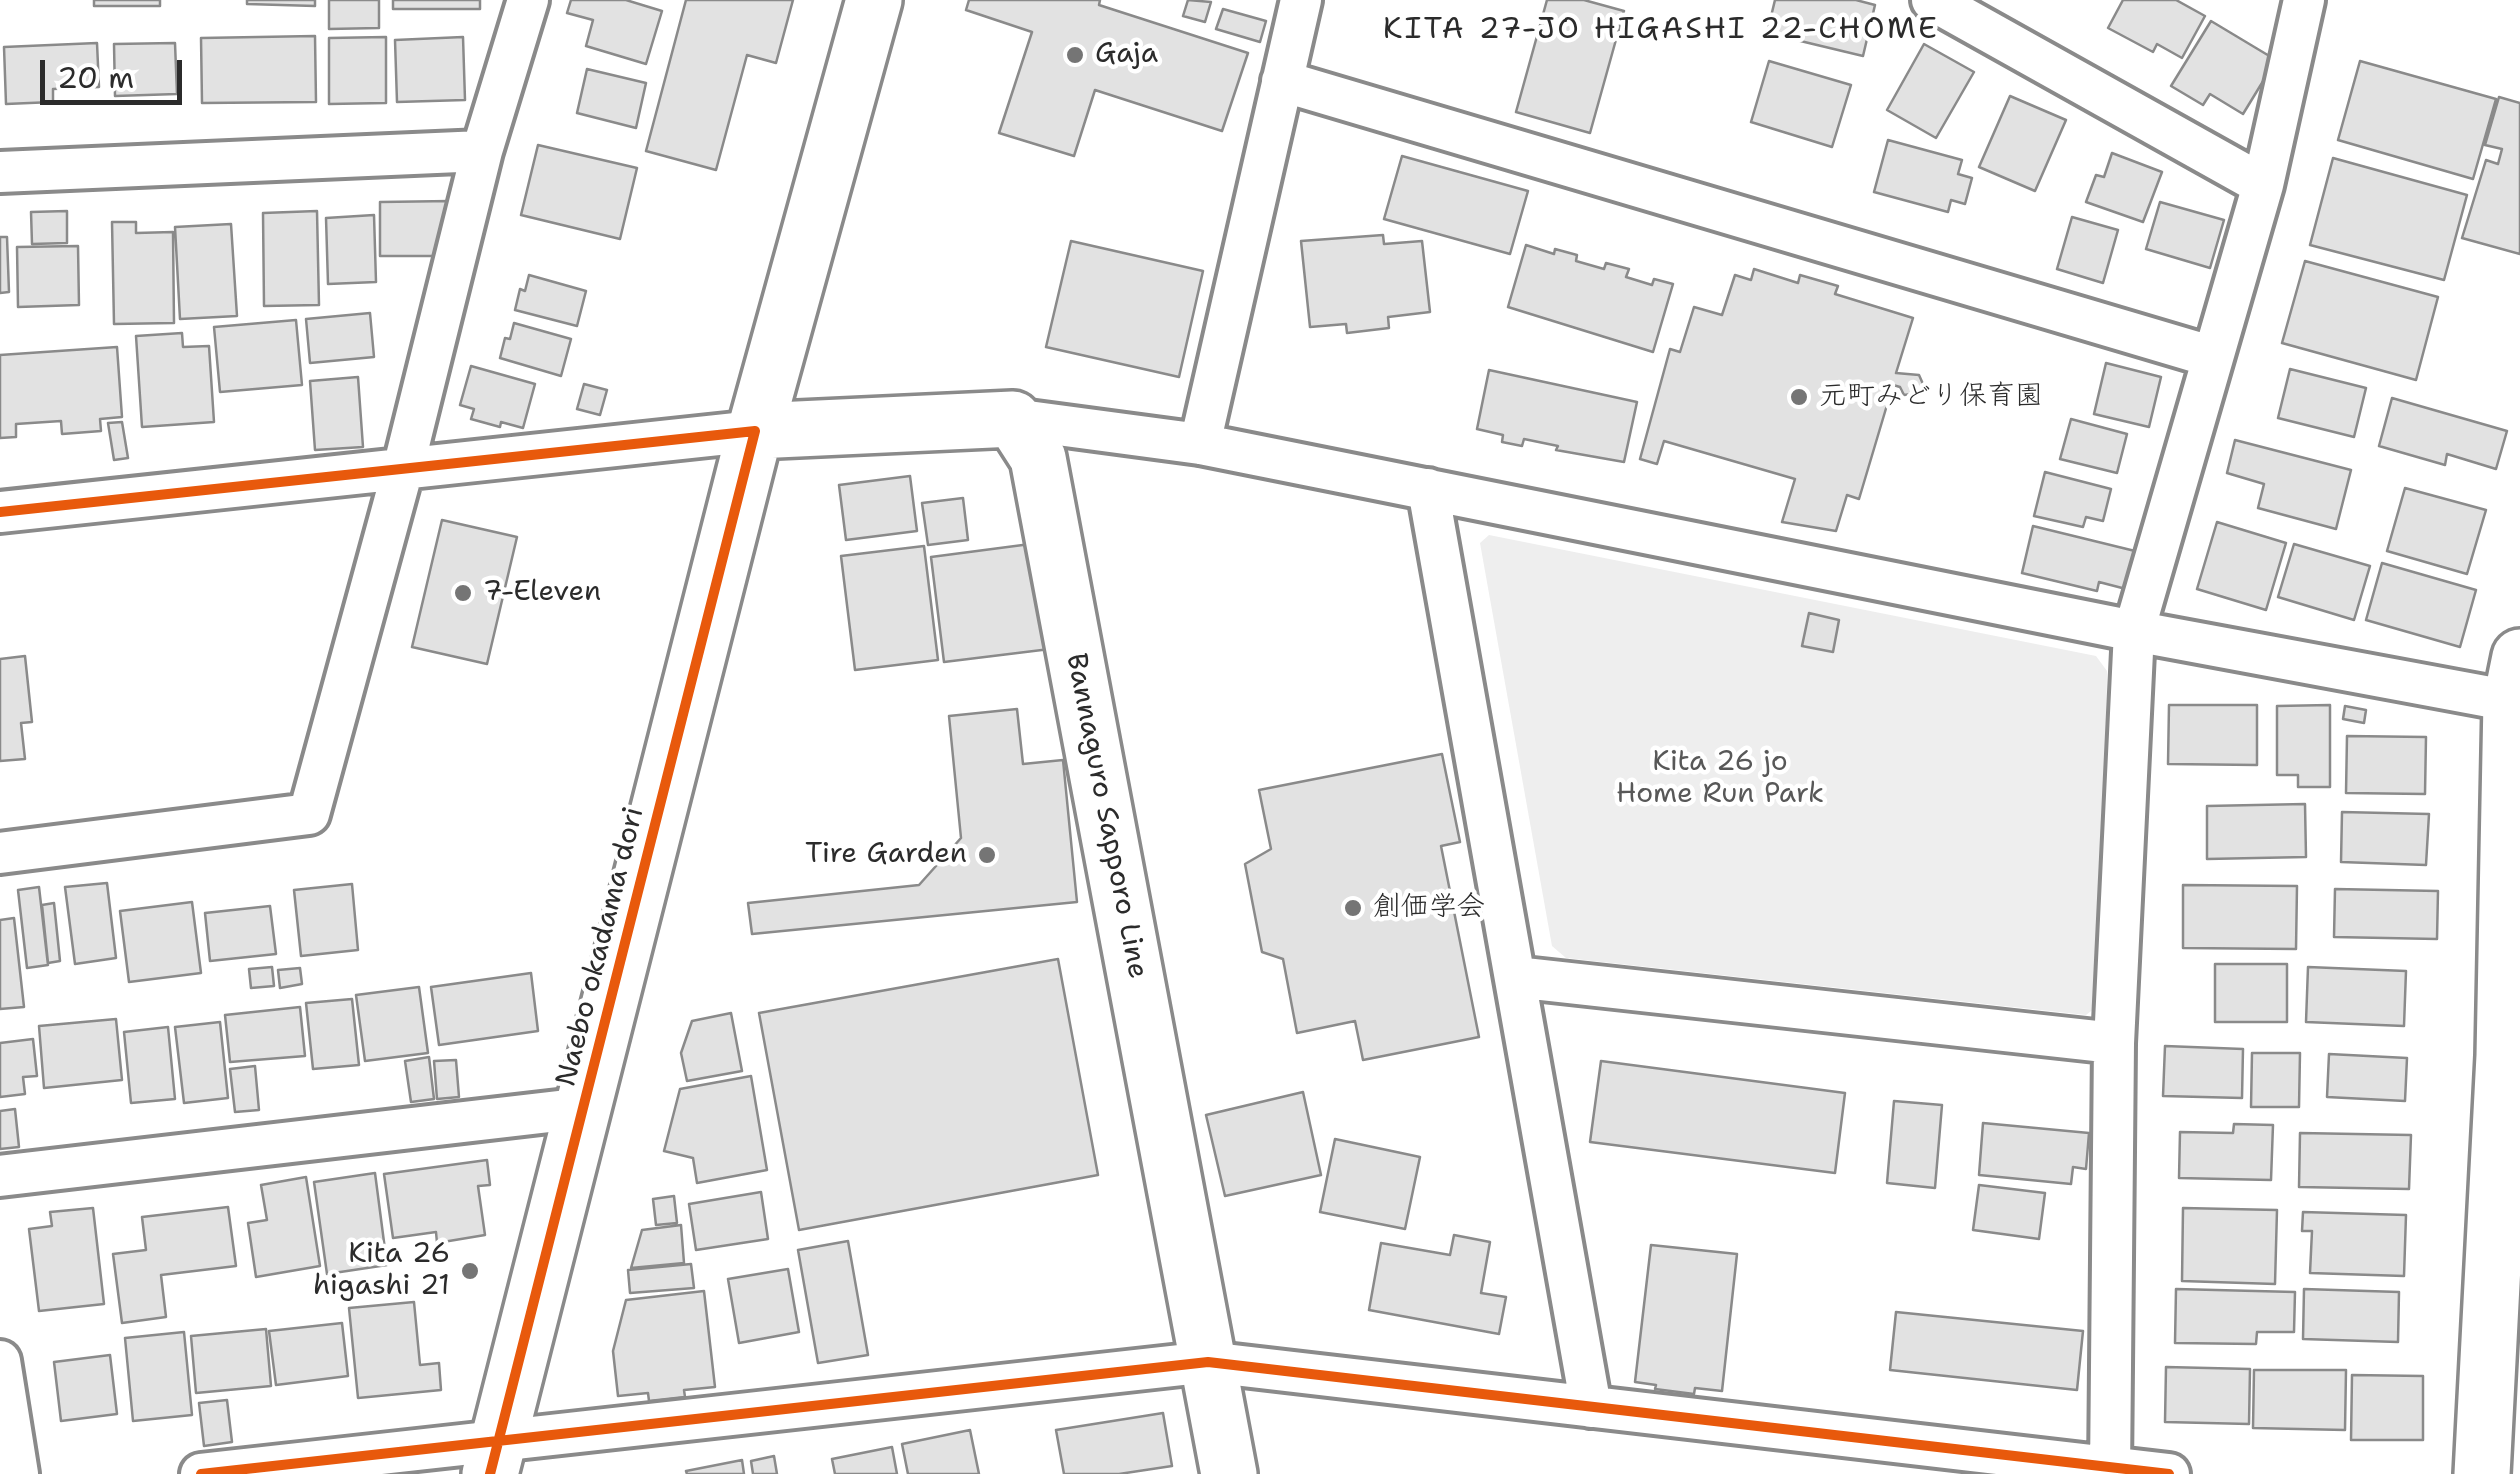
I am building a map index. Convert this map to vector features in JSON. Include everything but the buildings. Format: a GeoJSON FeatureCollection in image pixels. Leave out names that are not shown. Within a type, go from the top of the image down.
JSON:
{"type":"FeatureCollection","features":[{"type":"Feature","properties":{"kind":"street"},"geometry":{"type":"LineString","coordinates":[[0,853],[309,814],[403,469],[482,151],[528,0]]}},
{"type":"Feature","properties":{"kind":"street","name":"Naebo okadama dori"},"geometry":{"type":"LineString","coordinates":[[494,1457],[755,431],[874,0]]}},
{"type":"Feature","properties":{"kind":"street"},"geometry":{"type":"LineString","coordinates":[[1200,444],[1300,0]]}},
{"type":"Feature","properties":{"kind":"street"},"geometry":{"type":"LineString","coordinates":[[1932,0],[2263,185]]}},
{"type":"Feature","properties":{"kind":"street"},"geometry":{"type":"LineString","coordinates":[[2110,1471],[2114,1043],[2134,631],[2263,185],[2304,0]]}},
{"type":"Feature","properties":{"kind":"street"},"geometry":{"type":"LineString","coordinates":[[1282,81],[2213,357]]}},
{"type":"Feature","properties":{"kind":"street"},"geometry":{"type":"LineString","coordinates":[[0,172],[482,151]]}},
{"type":"Feature","properties":{"kind":"street"},"geometry":{"type":"LineString","coordinates":[[0,512],[755,431],[1013,420],[1200,444],[2134,631],[2515,679],[2504,1056],[2482,1474]]}},
{"type":"Feature","properties":{"kind":"street","name":"Bannaguro Sapporo Line"},"geometry":{"type":"LineString","coordinates":[[1013,420],[1038,458],[1229,1474]]}},
{"type":"Feature","properties":{"kind":"street"},"geometry":{"type":"LineString","coordinates":[[1428,489],[1591,1407]]}},
{"type":"Feature","properties":{"kind":"street"},"geometry":{"type":"LineString","coordinates":[[1514,977],[2114,1043]]}},
{"type":"Feature","properties":{"kind":"street"},"geometry":{"type":"LineString","coordinates":[[0,1176],[584,1108]]}},
{"type":"Feature","properties":{"kind":"street"},"geometry":{"type":"LineString","coordinates":[[0,1360],[18,1474]]}},
{"type":"Feature","properties":{"kind":"street"},"geometry":{"type":"LineString","coordinates":[[201,1474],[494,1457],[1208,1362],[2110,1471],[2169,1474]]}},
{"type":"Feature","properties":{"kind":"shaded area","name":"Kita 26 jo Home Run Park"},"geometry":{"type":"Polygon","coordinates":[[[1489,535],[2096,656],[2107,671],[2104,1001],[2086,1015],[1566,958],[1552,946],[1480,543],[1489,535]]]}},
{"type":"Feature","properties":{"kind":"cycle path"},"geometry":{"type":"LineString","coordinates":[[0,512],[755,431],[490,1474]]}},
{"type":"Feature","properties":{"kind":"cycle path"},"geometry":{"type":"LineString","coordinates":[[201,1474],[1208,1362],[2169,1474]]}},
{"type":"Feature","properties":{"kind":"place","name":"Gaja"},"geometry":{"type":"Point","coordinates":[1075,55]}},
{"type":"Feature","properties":{"kind":"place","name":"元町みどり保育園"},"geometry":{"type":"Point","coordinates":[1799,397]}},
{"type":"Feature","properties":{"kind":"place","name":"7-Eleven"},"geometry":{"type":"Point","coordinates":[463,593]}},
{"type":"Feature","properties":{"kind":"place","name":"Tire Garden"},"geometry":{"type":"Point","coordinates":[987,855]}},
{"type":"Feature","properties":{"kind":"place","name":"創価学会"},"geometry":{"type":"Point","coordinates":[1353,908]}},
{"type":"Feature","properties":{"kind":"place","name":"Kita 26 higashi 21"},"geometry":{"type":"Point","coordinates":[470,1271]}},
{"type":"Feature","properties":{"kind":"district","name":"KITA 27-JO HIGASHI 22-CHOME"},"geometry":{"type":"Point","coordinates":[1661,30]}}]}
